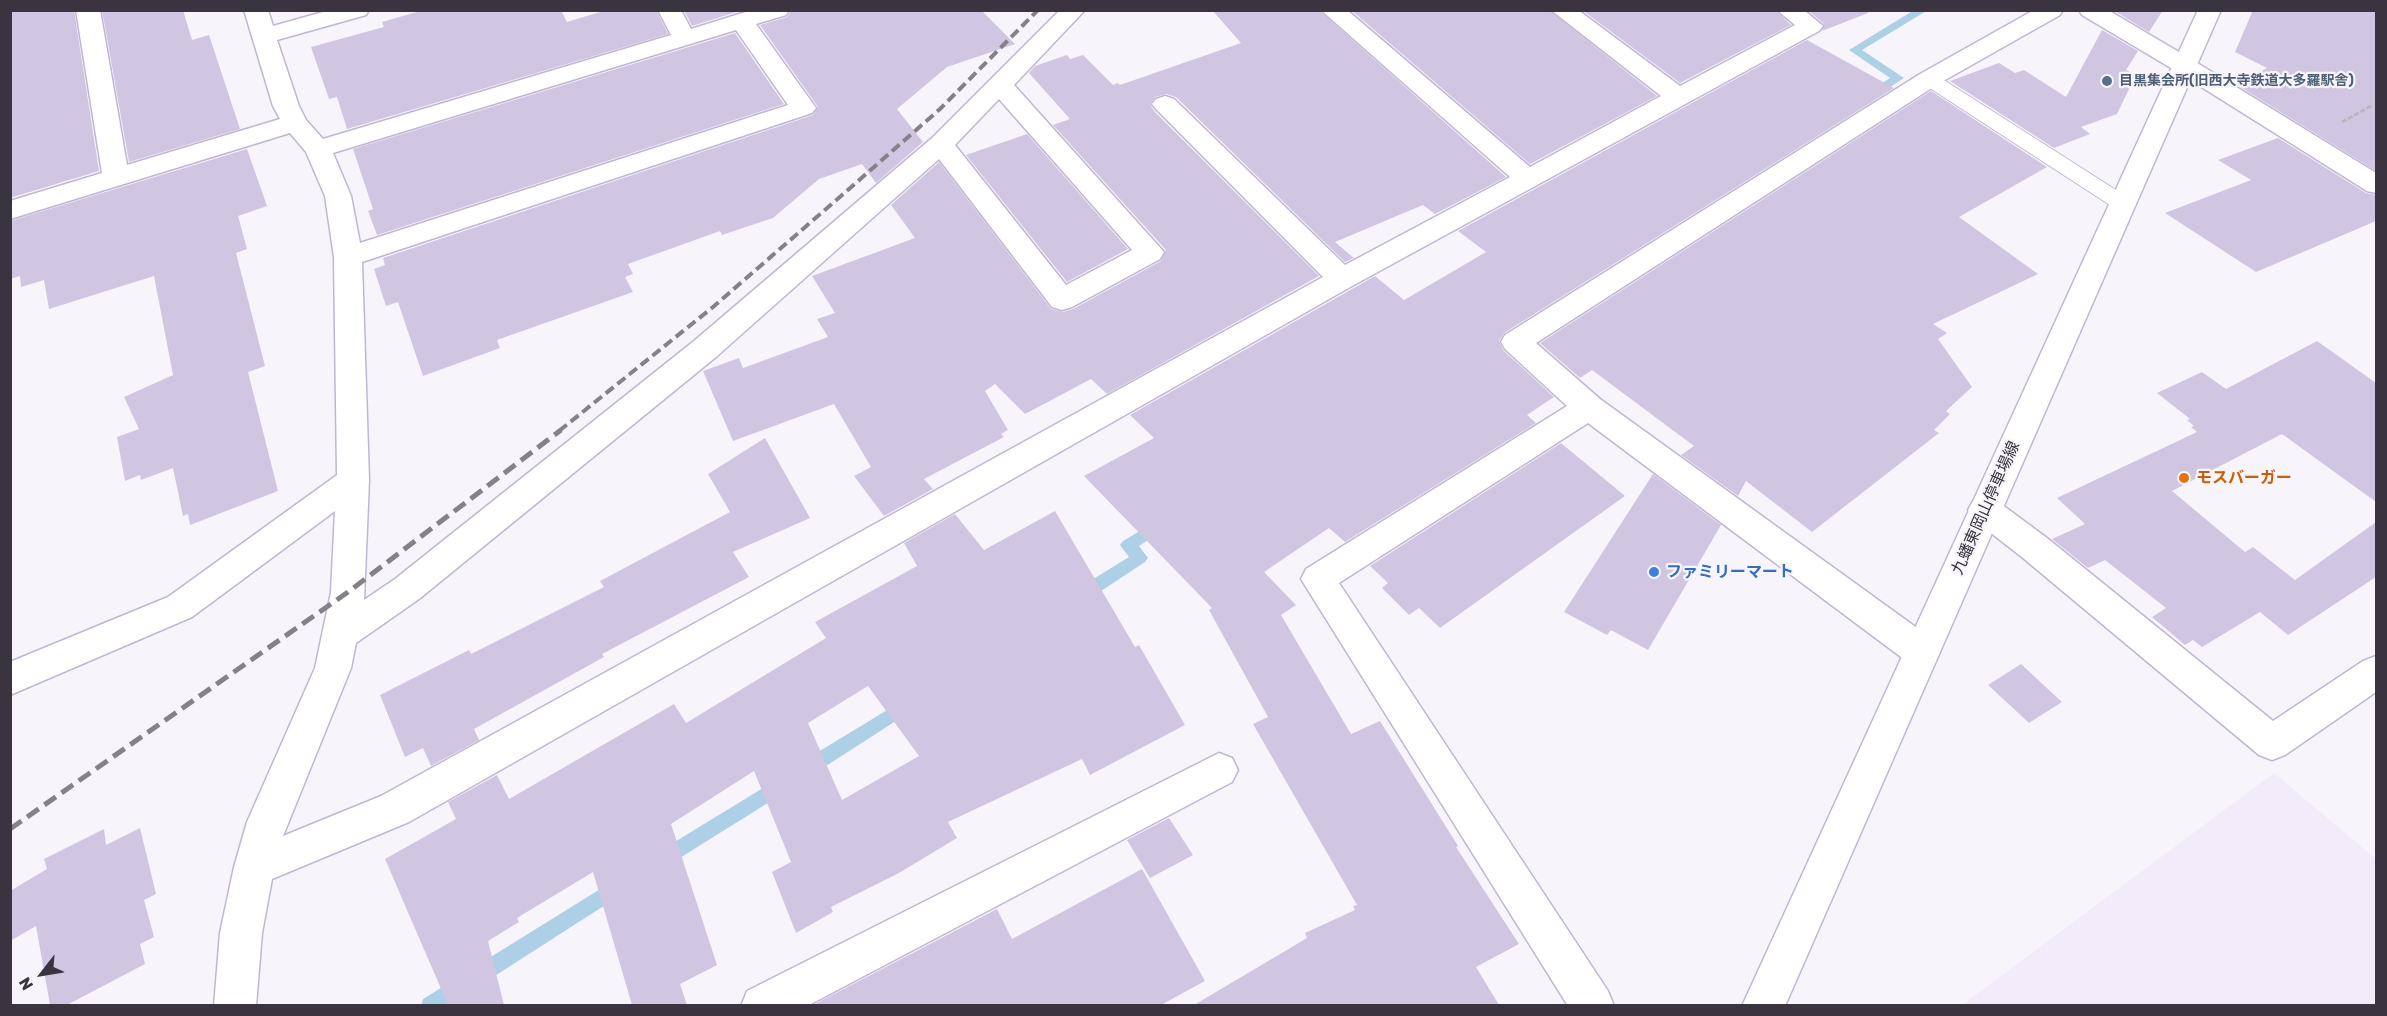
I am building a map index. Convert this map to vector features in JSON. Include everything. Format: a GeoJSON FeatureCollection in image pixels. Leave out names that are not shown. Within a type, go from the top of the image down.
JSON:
{"type":"FeatureCollection","features":[{"type":"Feature","properties":{"kind":"street"},"geometry":{"type":"LineString","coordinates":[[88,10],[116,178]]}},
{"type":"Feature","properties":{"kind":"street"},"geometry":{"type":"LineString","coordinates":[[235,1005],[241,933],[254,867],[267,822],[333,668],[348,592],[352,480],[348,257],[338,196],[318,148],[295,123],[286,106],[256,10]]}},
{"type":"Feature","properties":{"kind":"street"},"geometry":{"type":"LineString","coordinates":[[265,36],[358,10]]}},
{"type":"Feature","properties":{"kind":"street"},"geometry":{"type":"LineString","coordinates":[[669,10],[685,39]]}},
{"type":"Feature","properties":{"kind":"street"},"geometry":{"type":"LineString","coordinates":[[318,148],[778,10]]}},
{"type":"Feature","properties":{"kind":"street"},"geometry":{"type":"LineString","coordinates":[[340,634],[407,590],[705,349],[941,144],[1074,10]]}},
{"type":"Feature","properties":{"kind":"street"},"geometry":{"type":"LineString","coordinates":[[1332,10],[1528,179]]}},
{"type":"Feature","properties":{"kind":"street"},"geometry":{"type":"LineString","coordinates":[[1562,10],[1678,97]]}},
{"type":"Feature","properties":{"kind":"street"},"geometry":{"type":"LineString","coordinates":[[254,867],[394,809],[1342,279],[1811,26],[1788,10]]}},
{"type":"Feature","properties":{"kind":"street"},"geometry":{"type":"LineString","coordinates":[[1922,652],[1589,407],[1516,342],[1929,80],[2052,10]]}},
{"type":"Feature","properties":{"kind":"street"},"geometry":{"type":"LineString","coordinates":[[2090,10],[2376,184]]}},
{"type":"Feature","properties":{"kind":"street","name":"九蟠東岡山停車場線"},"geometry":{"type":"LineString","coordinates":[[1763,1005],[2210,10]]}},
{"type":"Feature","properties":{"kind":"street"},"geometry":{"type":"LineString","coordinates":[[348,257],[803,108],[742,22]]}},
{"type":"Feature","properties":{"kind":"street"},"geometry":{"type":"LineString","coordinates":[[941,144],[1062,300],[1150,252],[1000,85]]}},
{"type":"Feature","properties":{"kind":"street"},"geometry":{"type":"LineString","coordinates":[[1165,104],[1342,279]]}},
{"type":"Feature","properties":{"kind":"street"},"geometry":{"type":"LineString","coordinates":[[10,210],[295,123]]}},
{"type":"Feature","properties":{"kind":"street"},"geometry":{"type":"LineString","coordinates":[[1589,407],[1318,579],[1593,1005]]}},
{"type":"Feature","properties":{"kind":"street"},"geometry":{"type":"LineString","coordinates":[[10,679],[180,607],[352,480]]}},
{"type":"Feature","properties":{"kind":"street"},"geometry":{"type":"LineString","coordinates":[[1985,510],[2036,548],[2271,743],[2376,672]]}},
{"type":"Feature","properties":{"kind":"street"},"geometry":{"type":"LineString","coordinates":[[762,1005],[1219,770]]}},
{"type":"Feature","properties":{"kind":"lane"},"geometry":{"type":"LineString","coordinates":[[1929,80],[2123,204]]}},
{"type":"Feature","properties":{"kind":"shaded area"},"geometry":{"type":"Polygon","coordinates":[[[2274,773],[2376,859],[2376,1005],[1962,1005],[2274,773]]]}},
{"type":"Feature","properties":{"kind":"building"},"geometry":{"type":"Polygon","coordinates":[[[10,10],[74,10],[99,171],[10,198],[10,10]]]}},
{"type":"Feature","properties":{"kind":"building"},"geometry":{"type":"Polygon","coordinates":[[[102,10],[183,10],[192,40],[209,35],[240,129],[129,162],[102,10]]]}},
{"type":"Feature","properties":{"kind":"building"},"geometry":{"type":"Polygon","coordinates":[[[424,10],[561,10],[567,22],[607,10],[656,10],[668,34],[347,129],[337,97],[329,99],[311,47],[384,27],[382,22],[424,10]]]}},
{"type":"Feature","properties":{"kind":"building"},"geometry":{"type":"Polygon","coordinates":[[[684,10],[743,10],[692,26],[684,10]]]}},
{"type":"Feature","properties":{"kind":"building"},"geometry":{"type":"Polygon","coordinates":[[[791,10],[981,10],[1015,44],[947,67],[897,109],[923,142],[876,183],[862,164],[819,179],[773,218],[722,235],[720,231],[628,264],[633,274],[625,277],[633,292],[497,340],[500,348],[423,376],[398,302],[386,306],[374,269],[385,265],[383,258],[813,115],[818,107],[760,25],[787,17],[791,10]]]}},
{"type":"Feature","properties":{"kind":"building"},"geometry":{"type":"Polygon","coordinates":[[[1212,10],[1319,10],[1506,177],[1435,214],[1423,205],[1335,242],[1354,258],[1345,262],[1176,97],[1166,94],[1155,97],[1150,104],[1154,111],[1319,276],[1107,394],[1091,379],[1025,414],[995,384],[985,391],[1008,430],[1001,434],[1004,437],[924,479],[933,489],[884,516],[854,476],[871,467],[834,404],[733,441],[703,371],[739,358],[743,368],[828,337],[817,319],[835,313],[812,276],[915,238],[891,205],[939,162],[1051,309],[1063,312],[1073,309],[1161,261],[1166,250],[1053,125],[1070,119],[1029,73],[1035,66],[1067,55],[1070,59],[1083,55],[1113,85],[1118,83],[1120,85],[1241,43],[1212,10]]]}},
{"type":"Feature","properties":{"kind":"building"},"geometry":{"type":"Polygon","coordinates":[[[1351,10],[1549,10],[1657,96],[1530,164],[1351,10]]]}},
{"type":"Feature","properties":{"kind":"building"},"geometry":{"type":"Polygon","coordinates":[[[1582,10],[1775,10],[1791,25],[1680,83],[1582,10]]]}},
{"type":"Feature","properties":{"kind":"building"},"geometry":{"type":"Polygon","coordinates":[[[1808,10],[1868,10],[1868,13],[1822,31],[1824,24],[1808,10]]]}},
{"type":"Feature","properties":{"kind":"building"},"geometry":{"type":"Polygon","coordinates":[[[2113,10],[2163,10],[2149,32],[2113,10]]]}},
{"type":"Feature","properties":{"kind":"building"},"geometry":{"type":"Polygon","coordinates":[[[2253,10],[2376,10],[2376,171],[2237,85],[2267,68],[2235,52],[2253,10]]]}},
{"type":"Feature","properties":{"kind":"building"},"geometry":{"type":"Polygon","coordinates":[[[2102,30],[2138,51],[2126,70],[2129,71],[2129,89],[2117,114],[2081,127],[2090,134],[2054,148],[1950,81],[1999,63],[2015,73],[2024,70],[2066,97],[2102,30]]]}},
{"type":"Feature","properties":{"kind":"building"},"geometry":{"type":"Polygon","coordinates":[[[735,33],[784,104],[377,235],[368,211],[373,209],[353,149],[735,33]]]}},
{"type":"Feature","properties":{"kind":"building"},"geometry":{"type":"Polygon","coordinates":[[[1807,40],[1894,88],[1504,333],[1499,341],[1503,350],[1554,397],[1527,415],[1536,423],[1345,542],[1329,528],[1264,572],[1296,605],[1281,615],[1351,734],[1380,721],[1458,846],[1456,847],[1519,944],[1476,967],[1499,1005],[1194,1005],[1307,938],[1305,933],[1355,910],[1353,906],[1357,905],[1253,724],[1268,717],[1209,610],[1212,608],[1084,476],[1154,438],[1130,415],[1375,276],[1404,300],[1486,252],[1458,231],[1807,40]]]}},
{"type":"Feature","properties":{"kind":"building"},"geometry":{"type":"Polygon","coordinates":[[[1931,91],[2047,167],[1959,217],[2038,274],[1933,324],[1947,333],[1938,339],[1972,387],[1946,411],[1950,414],[1934,430],[1939,433],[1812,532],[1746,481],[1738,496],[1681,455],[1694,446],[1592,370],[1580,378],[1540,343],[1931,91]]]}},
{"type":"Feature","properties":{"kind":"building"},"geometry":{"type":"Polygon","coordinates":[[[1027,134],[1128,249],[1067,282],[966,155],[1027,134]]]}},
{"type":"Feature","properties":{"kind":"building"},"geometry":{"type":"Polygon","coordinates":[[[2278,138],[2366,193],[2376,195],[2376,221],[2256,272],[2165,213],[2251,180],[2218,160],[2278,138]]]}},
{"type":"Feature","properties":{"kind":"building"},"geometry":{"type":"Polygon","coordinates":[[[247,149],[267,206],[238,216],[247,249],[236,253],[265,366],[248,372],[278,491],[190,525],[188,514],[183,516],[173,468],[141,480],[140,475],[125,481],[117,437],[139,429],[124,397],[173,375],[154,276],[49,309],[44,280],[21,287],[20,276],[10,279],[10,221],[247,149]]]}},
{"type":"Feature","properties":{"kind":"building"},"geometry":{"type":"Polygon","coordinates":[[[2317,341],[2376,383],[2376,502],[2282,434],[2172,491],[2245,552],[2253,547],[2295,580],[2376,522],[2376,577],[2288,635],[2260,612],[2202,647],[2193,640],[2185,645],[2152,617],[2166,608],[2105,560],[2088,568],[2052,539],[2085,524],[2057,498],[2197,432],[2187,420],[2190,419],[2157,393],[2202,372],[2226,389],[2317,341]]]}},
{"type":"Feature","properties":{"kind":"building"},"geometry":{"type":"Polygon","coordinates":[[[765,438],[810,518],[733,552],[749,577],[602,654],[604,657],[474,729],[479,740],[431,766],[423,748],[405,757],[380,695],[469,650],[471,654],[604,587],[600,581],[730,512],[708,474],[765,438]]]}},
{"type":"Feature","properties":{"kind":"building"},"geometry":{"type":"Polygon","coordinates":[[[1561,443],[1625,496],[1440,628],[1419,608],[1409,615],[1382,588],[1388,583],[1370,566],[1561,443]]]}},
{"type":"Feature","properties":{"kind":"building"},"geometry":{"type":"Polygon","coordinates":[[[1653,474],[1721,525],[1648,650],[1611,630],[1607,635],[1564,612],[1653,474]]]}},
{"type":"Feature","properties":{"kind":"building"},"geometry":{"type":"Polygon","coordinates":[[[1055,511],[1135,647],[1139,645],[1185,725],[1090,775],[1082,759],[948,822],[957,838],[899,873],[831,907],[833,912],[796,933],[772,872],[791,862],[754,771],[671,824],[717,965],[680,984],[687,1005],[632,1005],[593,872],[517,918],[519,922],[488,941],[504,1005],[448,1005],[385,859],[456,819],[448,802],[497,775],[509,799],[674,704],[686,723],[826,638],[815,622],[917,566],[904,543],[955,514],[984,550],[1055,511]],[[868,686],[808,723],[842,800],[919,756],[868,686]]]}},
{"type":"Feature","properties":{"kind":"building"},"geometry":{"type":"Polygon","coordinates":[[[2021,664],[2062,702],[2029,723],[1988,685],[2021,664]]]}},
{"type":"Feature","properties":{"kind":"building"},"geometry":{"type":"Polygon","coordinates":[[[1169,818],[1193,855],[1150,878],[1127,840],[1169,818]]]}},
{"type":"Feature","properties":{"kind":"building"},"geometry":{"type":"Polygon","coordinates":[[[140,828],[156,894],[144,900],[154,937],[140,944],[145,964],[67,1005],[50,1005],[36,926],[10,941],[10,891],[47,869],[44,859],[104,829],[106,845],[140,828]]]}},
{"type":"Feature","properties":{"kind":"building"},"geometry":{"type":"Polygon","coordinates":[[[1142,869],[1205,981],[1161,1005],[813,1005],[997,909],[1012,939],[1142,869]]]}},
{"type":"Feature","properties":{"kind":"waterway"},"geometry":{"type":"LineString","coordinates":[[1871,95],[1898,78],[1854,50],[1923,10]]}},
{"type":"Feature","properties":{"kind":"waterway"},"geometry":{"type":"LineString","coordinates":[[1083,594],[1140,558],[1128,545],[1160,525]]}},
{"type":"Feature","properties":{"kind":"waterway"},"geometry":{"type":"LineString","coordinates":[[806,769],[907,705]]}},
{"type":"Feature","properties":{"kind":"waterway"},"geometry":{"type":"LineString","coordinates":[[661,860],[781,785]]}},
{"type":"Feature","properties":{"kind":"waterway"},"geometry":{"type":"LineString","coordinates":[[430,1006],[618,887]]}},
{"type":"Feature","properties":{"kind":"railway"},"geometry":{"type":"LineString","coordinates":[[559,431],[713,307],[849,189],[940,109],[1038,10]]}},
{"type":"Feature","properties":{"kind":"railway"},"geometry":{"type":"LineString","coordinates":[[10,829],[348,592],[561,430]]}},
{"type":"Feature","properties":{"kind":"place","name":"目黒集会所(旧西大寺鉄道大多羅駅舎)"},"geometry":{"type":"Point","coordinates":[2107,81]}},
{"type":"Feature","properties":{"kind":"place","name":"モスバーガー"},"geometry":{"type":"Point","coordinates":[2184,478]}},
{"type":"Feature","properties":{"kind":"place","name":"ファミリーマート"},"geometry":{"type":"Point","coordinates":[1654,572]}}]}
